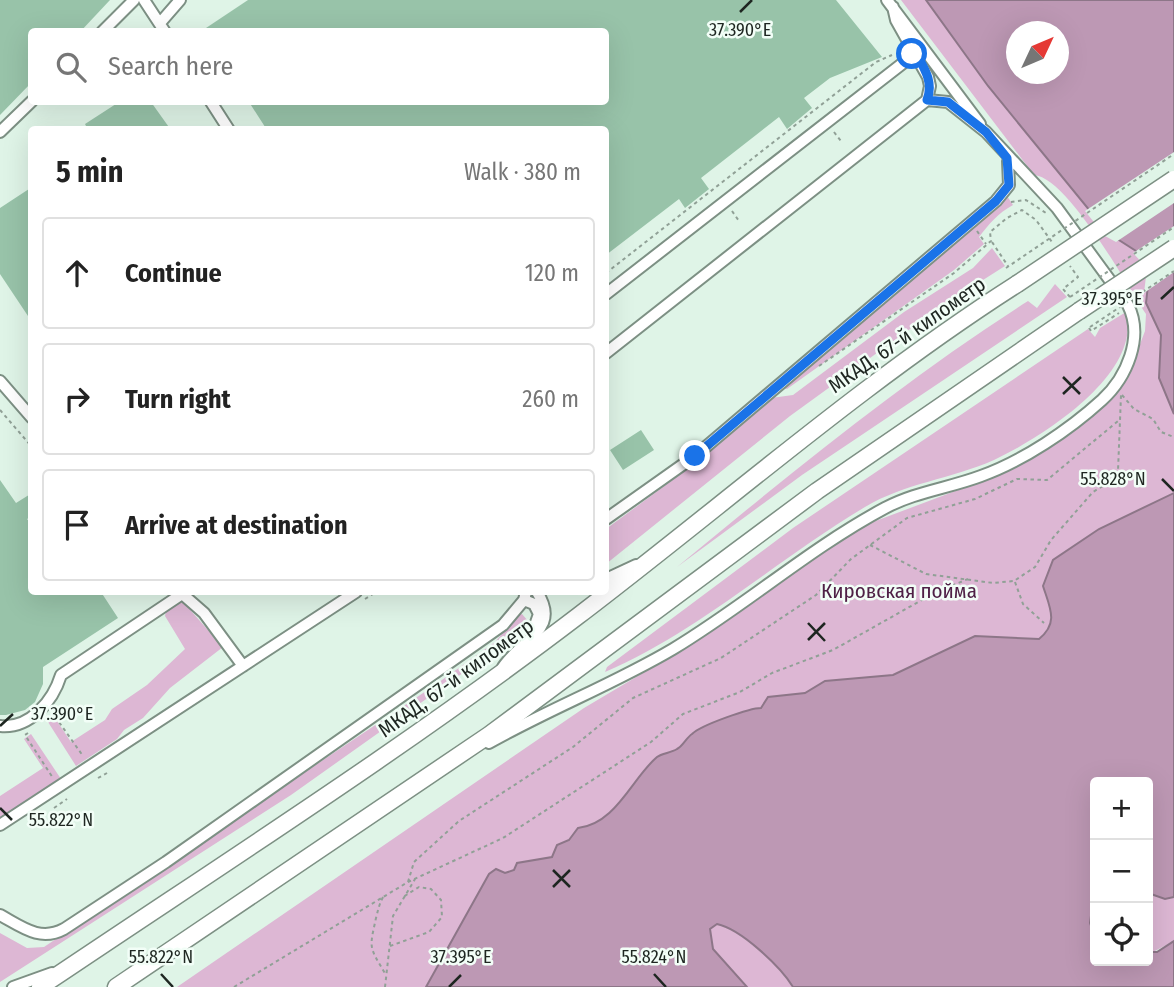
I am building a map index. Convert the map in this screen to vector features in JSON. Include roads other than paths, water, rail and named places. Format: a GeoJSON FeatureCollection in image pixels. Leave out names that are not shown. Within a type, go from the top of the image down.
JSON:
{"type":"FeatureCollection","features":[{"type":"Feature","properties":{"kind":"highway","name":"МКАД, 67-й километр"},"geometry":{"type":"LineString","coordinates":[[609,590],[904,359],[1174,179]]}},
{"type":"Feature","properties":{"kind":"highway"},"geometry":{"type":"LineString","coordinates":[[116,987],[411,788],[559,684],[817,491],[1174,248]]}},
{"type":"Feature","properties":{"kind":"highway","name":"МКАД, 67-й километр"},"geometry":{"type":"LineString","coordinates":[[40,987],[373,764],[496,676],[602,595]]}},
{"type":"Feature","properties":{"kind":"street"},"geometry":{"type":"LineString","coordinates":[[106,28],[134,0]]}},
{"type":"Feature","properties":{"kind":"street"},"geometry":{"type":"LineString","coordinates":[[144,0],[163,27],[180,0]]}},
{"type":"Feature","properties":{"kind":"street"},"geometry":{"type":"LineString","coordinates":[[609,351],[927,100],[930,86],[890,4]]}},
{"type":"Feature","properties":{"kind":"street"},"geometry":{"type":"LineString","coordinates":[[411,788],[517,727],[674,648],[871,515],[922,493],[1000,468],[1057,434],[1103,399],[1127,364],[1135,335],[1134,318],[1073,228],[1007,158],[890,4]]}},
{"type":"Feature","properties":{"kind":"street"},"geometry":{"type":"LineString","coordinates":[[609,292],[916,53]]}},
{"type":"Feature","properties":{"kind":"street"},"geometry":{"type":"LineString","coordinates":[[927,100],[948,102],[986,132]]}},
{"type":"Feature","properties":{"kind":"street"},"geometry":{"type":"LineString","coordinates":[[0,132],[28,105]]}},
{"type":"Feature","properties":{"kind":"street"},"geometry":{"type":"LineString","coordinates":[[213,105],[226,126]]}},
{"type":"Feature","properties":{"kind":"street"},"geometry":{"type":"LineString","coordinates":[[609,517],[695,456],[996,201],[1009,185],[1007,158]]}},
{"type":"Feature","properties":{"kind":"street"},"geometry":{"type":"LineString","coordinates":[[0,381],[28,413]]}},
{"type":"Feature","properties":{"kind":"street"},"geometry":{"type":"LineString","coordinates":[[609,578],[651,558]]}},
{"type":"Feature","properties":{"kind":"street"},"geometry":{"type":"LineString","coordinates":[[0,726],[15,726],[43,708],[56,692],[61,675],[178,595]]}},
{"type":"Feature","properties":{"kind":"street"},"geometry":{"type":"LineString","coordinates":[[185,595],[220,633],[243,666]]}},
{"type":"Feature","properties":{"kind":"street"},"geometry":{"type":"LineString","coordinates":[[0,825],[351,595]]}},
{"type":"Feature","properties":{"kind":"street"},"geometry":{"type":"LineString","coordinates":[[496,676],[514,651],[545,623],[547,616],[538,595]]}},
{"type":"Feature","properties":{"kind":"street"},"geometry":{"type":"LineString","coordinates":[[0,915],[35,934],[53,935],[166,862],[503,625],[525,596],[534,604],[539,614],[531,636]]}},
{"type":"Feature","properties":{"kind":"street"},"geometry":{"type":"LineString","coordinates":[[13,987],[71,966]]}},
{"type":"Feature","properties":{"kind":"park label","name":"Кировская пойма"},"geometry":{"type":"Point","coordinates":[899,591]}}]}
